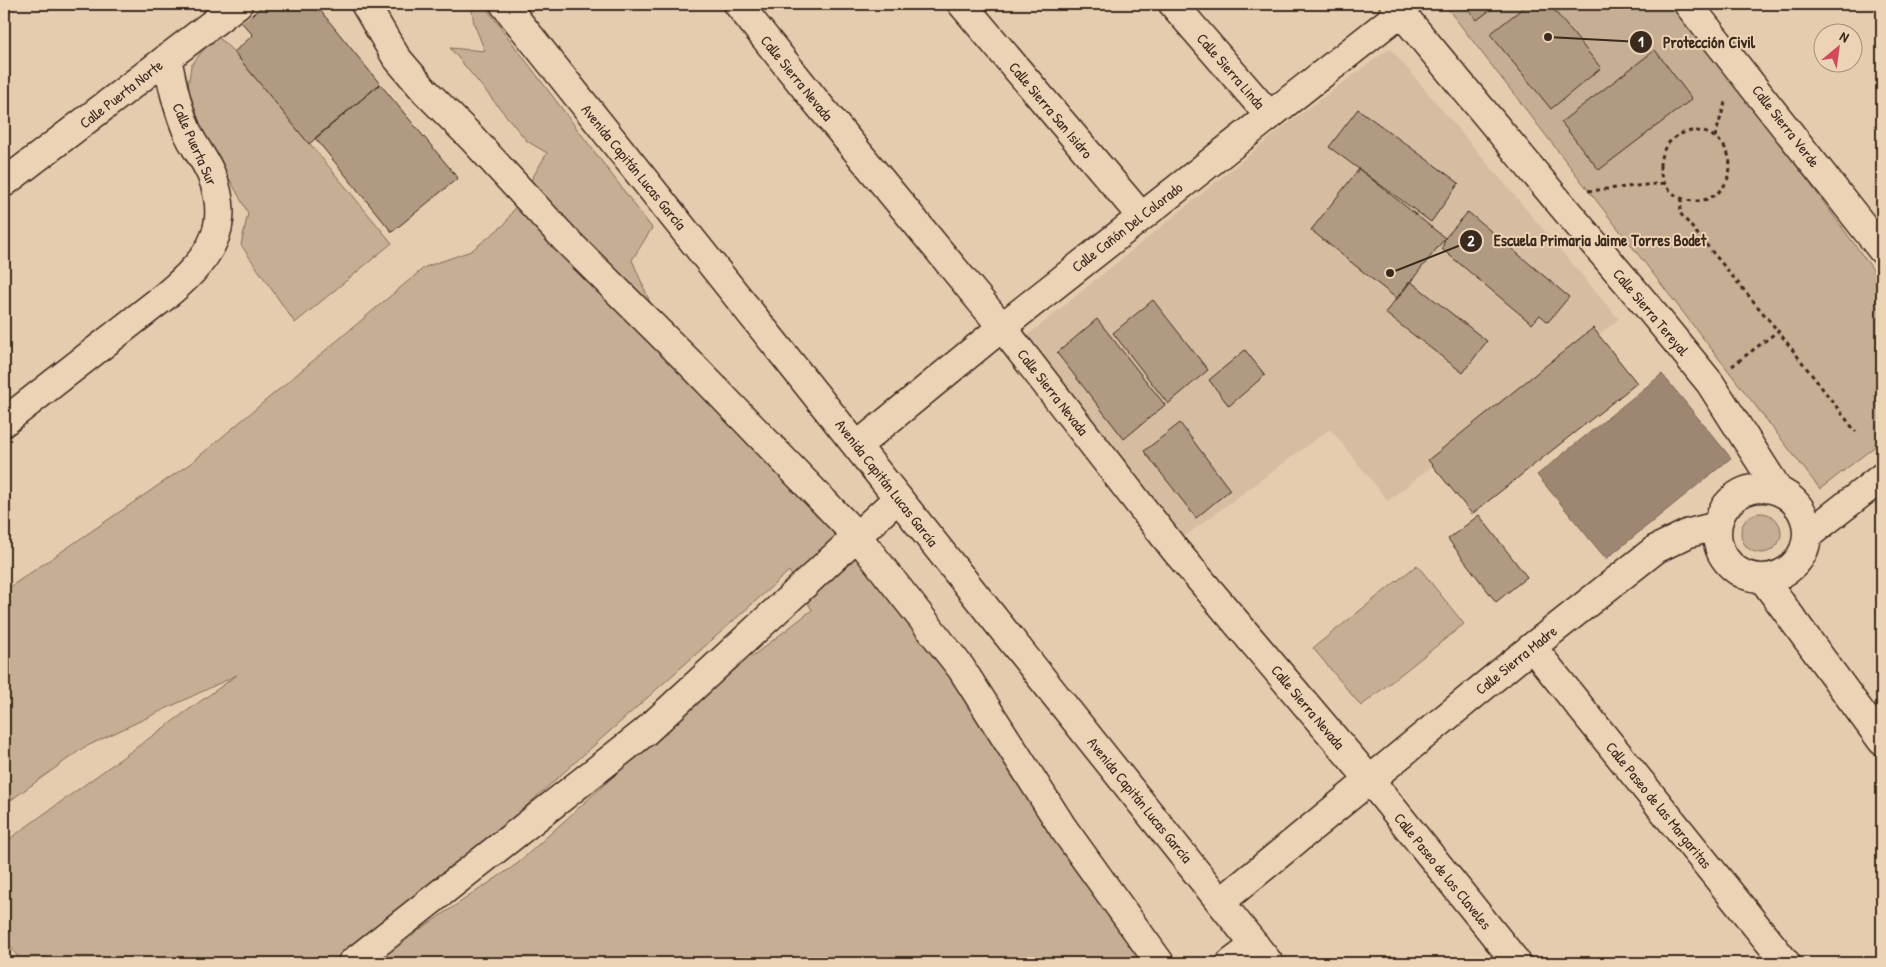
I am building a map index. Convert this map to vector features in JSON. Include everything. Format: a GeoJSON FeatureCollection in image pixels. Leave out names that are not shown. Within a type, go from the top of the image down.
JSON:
{"type":"FeatureCollection","features":[{"type":"Feature","properties":{"kind":"street","name":"Calle Puerta Norte"},"geometry":{"type":"LineString","coordinates":[[4,184],[238,4]]}},
{"type":"Feature","properties":{"kind":"street"},"geometry":{"type":"LineString","coordinates":[[365,4],[396,57],[425,91],[472,138],[565,239],[696,369],[857,536],[961,668],[1063,828],[1160,963]]}},
{"type":"Feature","properties":{"kind":"street","name":"Avenida Capitán Lucas García"},"geometry":{"type":"LineString","coordinates":[[504,4],[1222,901],[1262,954]]}},
{"type":"Feature","properties":{"kind":"street","name":"Calle Sierra Nevada"},"geometry":{"type":"LineString","coordinates":[[738,4],[1002,326],[1175,550],[1369,779]]}},
{"type":"Feature","properties":{"kind":"street","name":"Calle Sierra San Isidro"},"geometry":{"type":"LineString","coordinates":[[962,4],[1141,216]]}},
{"type":"Feature","properties":{"kind":"street","name":"Calle Sierra Linda"},"geometry":{"type":"LineString","coordinates":[[1173,4],[1269,115]]}},
{"type":"Feature","properties":{"kind":"street","name":"Calle Sierra Verde"},"geometry":{"type":"LineString","coordinates":[[1688,4],[1882,250]]}},
{"type":"Feature","properties":{"kind":"street","name":"Calle Cañón Del Colorado"},"geometry":{"type":"LineString","coordinates":[[858,446],[1002,326],[1269,115],[1398,8]]}},
{"type":"Feature","properties":{"kind":"street","name":"Calle Sierra Tereyal"},"geometry":{"type":"LineString","coordinates":[[1398,8],[1552,196],[1643,301],[1710,383],[1779,491]]}},
{"type":"Feature","properties":{"kind":"street","name":"Calle Puerta Sur"},"geometry":{"type":"LineString","coordinates":[[4,422],[184,281],[209,252],[218,231],[220,204],[211,174],[188,133],[177,107],[167,58]]}},
{"type":"Feature","properties":{"kind":"street"},"geometry":{"type":"LineString","coordinates":[[1808,534],[1882,477]]}},
{"type":"Feature","properties":{"kind":"street"},"geometry":{"type":"LineString","coordinates":[[1763,488],[1779,491],[1794,501],[1805,516],[1808,534],[1802,557],[1785,573],[1763,579],[1747,577],[1733,569],[1723,557],[1717,542],[1716,526],[1722,511],[1732,498],[1747,490],[1763,488]]}},
{"type":"Feature","properties":{"kind":"street"},"geometry":{"type":"LineString","coordinates":[[352,963],[646,732],[898,498]]}},
{"type":"Feature","properties":{"kind":"street","name":"Calle Sierra Madre"},"geometry":{"type":"LineString","coordinates":[[1222,901],[1532,646],[1656,549],[1689,533],[1716,526]]}},
{"type":"Feature","properties":{"kind":"street"},"geometry":{"type":"LineString","coordinates":[[1763,579],[1882,740]]}},
{"type":"Feature","properties":{"kind":"street","name":"Calle Paseo de las Margaritas"},"geometry":{"type":"LineString","coordinates":[[1532,646],[1786,963]]}},
{"type":"Feature","properties":{"kind":"street","name":"Calle Paseo de los Claveles"},"geometry":{"type":"LineString","coordinates":[[1369,779],[1516,963]]}},
{"type":"Feature","properties":{"kind":"street"},"geometry":{"type":"LineString","coordinates":[[1231,963],[1262,954]]}},
{"type":"Feature","properties":{"kind":"path"},"geometry":{"type":"LineString","coordinates":[[1692,131],[1704,132],[1715,137],[1723,145],[1728,155],[1730,166],[1728,177],[1723,187],[1715,195],[1693,201],[1682,198],[1672,192],[1665,183],[1661,172],[1661,160],[1664,150],[1671,140],[1681,134],[1692,131]]}},
{"type":"Feature","properties":{"kind":"path"},"geometry":{"type":"LineString","coordinates":[[1552,196],[1665,183]]}},
{"type":"Feature","properties":{"kind":"path"},"geometry":{"type":"LineString","coordinates":[[1682,198],[1680,213],[1778,330],[1856,432]]}},
{"type":"Feature","properties":{"kind":"path"},"geometry":{"type":"LineString","coordinates":[[1710,383],[1778,330]]}},
{"type":"Feature","properties":{"kind":"shaded area"},"geometry":{"type":"Polygon","coordinates":[[[471,4],[483,4],[652,228],[632,260],[676,363],[876,570],[1152,963],[370,963],[517,864],[706,692],[812,610],[789,571],[411,909],[336,963],[22,963],[4,937],[4,849],[12,837],[237,675],[83,748],[4,805],[4,591],[191,463],[425,267],[471,251],[505,224],[547,153],[527,141],[450,48],[485,51],[474,24],[471,4]]]}},
{"type":"Feature","properties":{"kind":"shaded area"},"geometry":{"type":"Polygon","coordinates":[[[1444,4],[1671,4],[1730,74],[1882,282],[1882,441],[1820,489],[1444,4]]]}},
{"type":"Feature","properties":{"kind":"shaded area"},"geometry":{"type":"Polygon","coordinates":[[[215,34],[234,52],[392,243],[295,323],[241,245],[248,213],[186,99],[191,66],[215,34]]]}},
{"type":"Feature","properties":{"kind":"shaded area"},"geometry":{"type":"Polygon","coordinates":[[[1390,48],[1619,319],[1388,501],[1330,429],[1181,539],[1018,343],[1287,124],[1390,48]]]}},
{"type":"Feature","properties":{"kind":"shaded area"},"geometry":{"type":"Polygon","coordinates":[[[1662,374],[1731,458],[1606,559],[1537,475],[1662,374]]]}},
{"type":"Feature","properties":{"kind":"shaded area"},"geometry":{"type":"Polygon","coordinates":[[[1761,513],[1775,519],[1781,533],[1775,547],[1761,553],[1747,547],[1741,533],[1747,519],[1761,513]]]}},
{"type":"Feature","properties":{"kind":"shaded area"},"geometry":{"type":"Polygon","coordinates":[[[1417,565],[1464,624],[1361,706],[1313,648],[1417,565]]]}},
{"type":"Feature","properties":{"kind":"building"},"geometry":{"type":"Polygon","coordinates":[[[265,4],[315,4],[380,84],[309,144],[234,52],[253,35],[242,23],[265,4]]]}},
{"type":"Feature","properties":{"kind":"building"},"geometry":{"type":"Polygon","coordinates":[[[1464,4],[1498,4],[1477,20],[1464,4]]]}},
{"type":"Feature","properties":{"kind":"building"},"geometry":{"type":"Polygon","coordinates":[[[1528,4],[1549,4],[1601,68],[1551,109],[1490,34],[1528,4]]]}},
{"type":"Feature","properties":{"kind":"building"},"geometry":{"type":"Polygon","coordinates":[[[1655,50],[1692,99],[1599,170],[1561,122],[1655,50]]]}},
{"type":"Feature","properties":{"kind":"building"},"geometry":{"type":"Polygon","coordinates":[[[380,84],[458,178],[392,232],[315,138],[380,84]]]}},
{"type":"Feature","properties":{"kind":"building"},"geometry":{"type":"Polygon","coordinates":[[[1358,109],[1459,183],[1431,222],[1329,147],[1358,109]]]}},
{"type":"Feature","properties":{"kind":"building"},"geometry":{"type":"Polygon","coordinates":[[[1359,169],[1445,238],[1397,299],[1311,230],[1359,169]]]}},
{"type":"Feature","properties":{"kind":"building"},"geometry":{"type":"Polygon","coordinates":[[[1468,212],[1569,297],[1548,322],[1540,315],[1532,324],[1442,249],[1445,238],[1468,212]]]}},
{"type":"Feature","properties":{"kind":"building"},"geometry":{"type":"Polygon","coordinates":[[[1410,281],[1487,341],[1463,373],[1385,313],[1410,281]]]}},
{"type":"Feature","properties":{"kind":"building"},"geometry":{"type":"Polygon","coordinates":[[[1153,300],[1208,370],[1168,404],[1113,333],[1153,300]]]}},
{"type":"Feature","properties":{"kind":"building"},"geometry":{"type":"Polygon","coordinates":[[[1097,319],[1165,405],[1124,439],[1057,353],[1097,319]]]}},
{"type":"Feature","properties":{"kind":"building"},"geometry":{"type":"Polygon","coordinates":[[[1593,328],[1637,383],[1472,514],[1428,460],[1593,328]]]}},
{"type":"Feature","properties":{"kind":"building"},"geometry":{"type":"Polygon","coordinates":[[[1245,350],[1265,375],[1229,406],[1209,380],[1245,350]]]}},
{"type":"Feature","properties":{"kind":"building"},"geometry":{"type":"Polygon","coordinates":[[[1180,423],[1230,490],[1196,518],[1144,451],[1180,423]]]}},
{"type":"Feature","properties":{"kind":"building"},"geometry":{"type":"Polygon","coordinates":[[[1479,515],[1527,577],[1496,602],[1448,539],[1479,515]]]}},
{"type":"Feature","properties":{"kind":"place","name":"Protección Civil"},"geometry":{"type":"Point","coordinates":[1548,37]}},
{"type":"Feature","properties":{"kind":"place","name":"Escuela Primaria Jaime Torres Bodet"},"geometry":{"type":"Point","coordinates":[1390,273]}}]}
